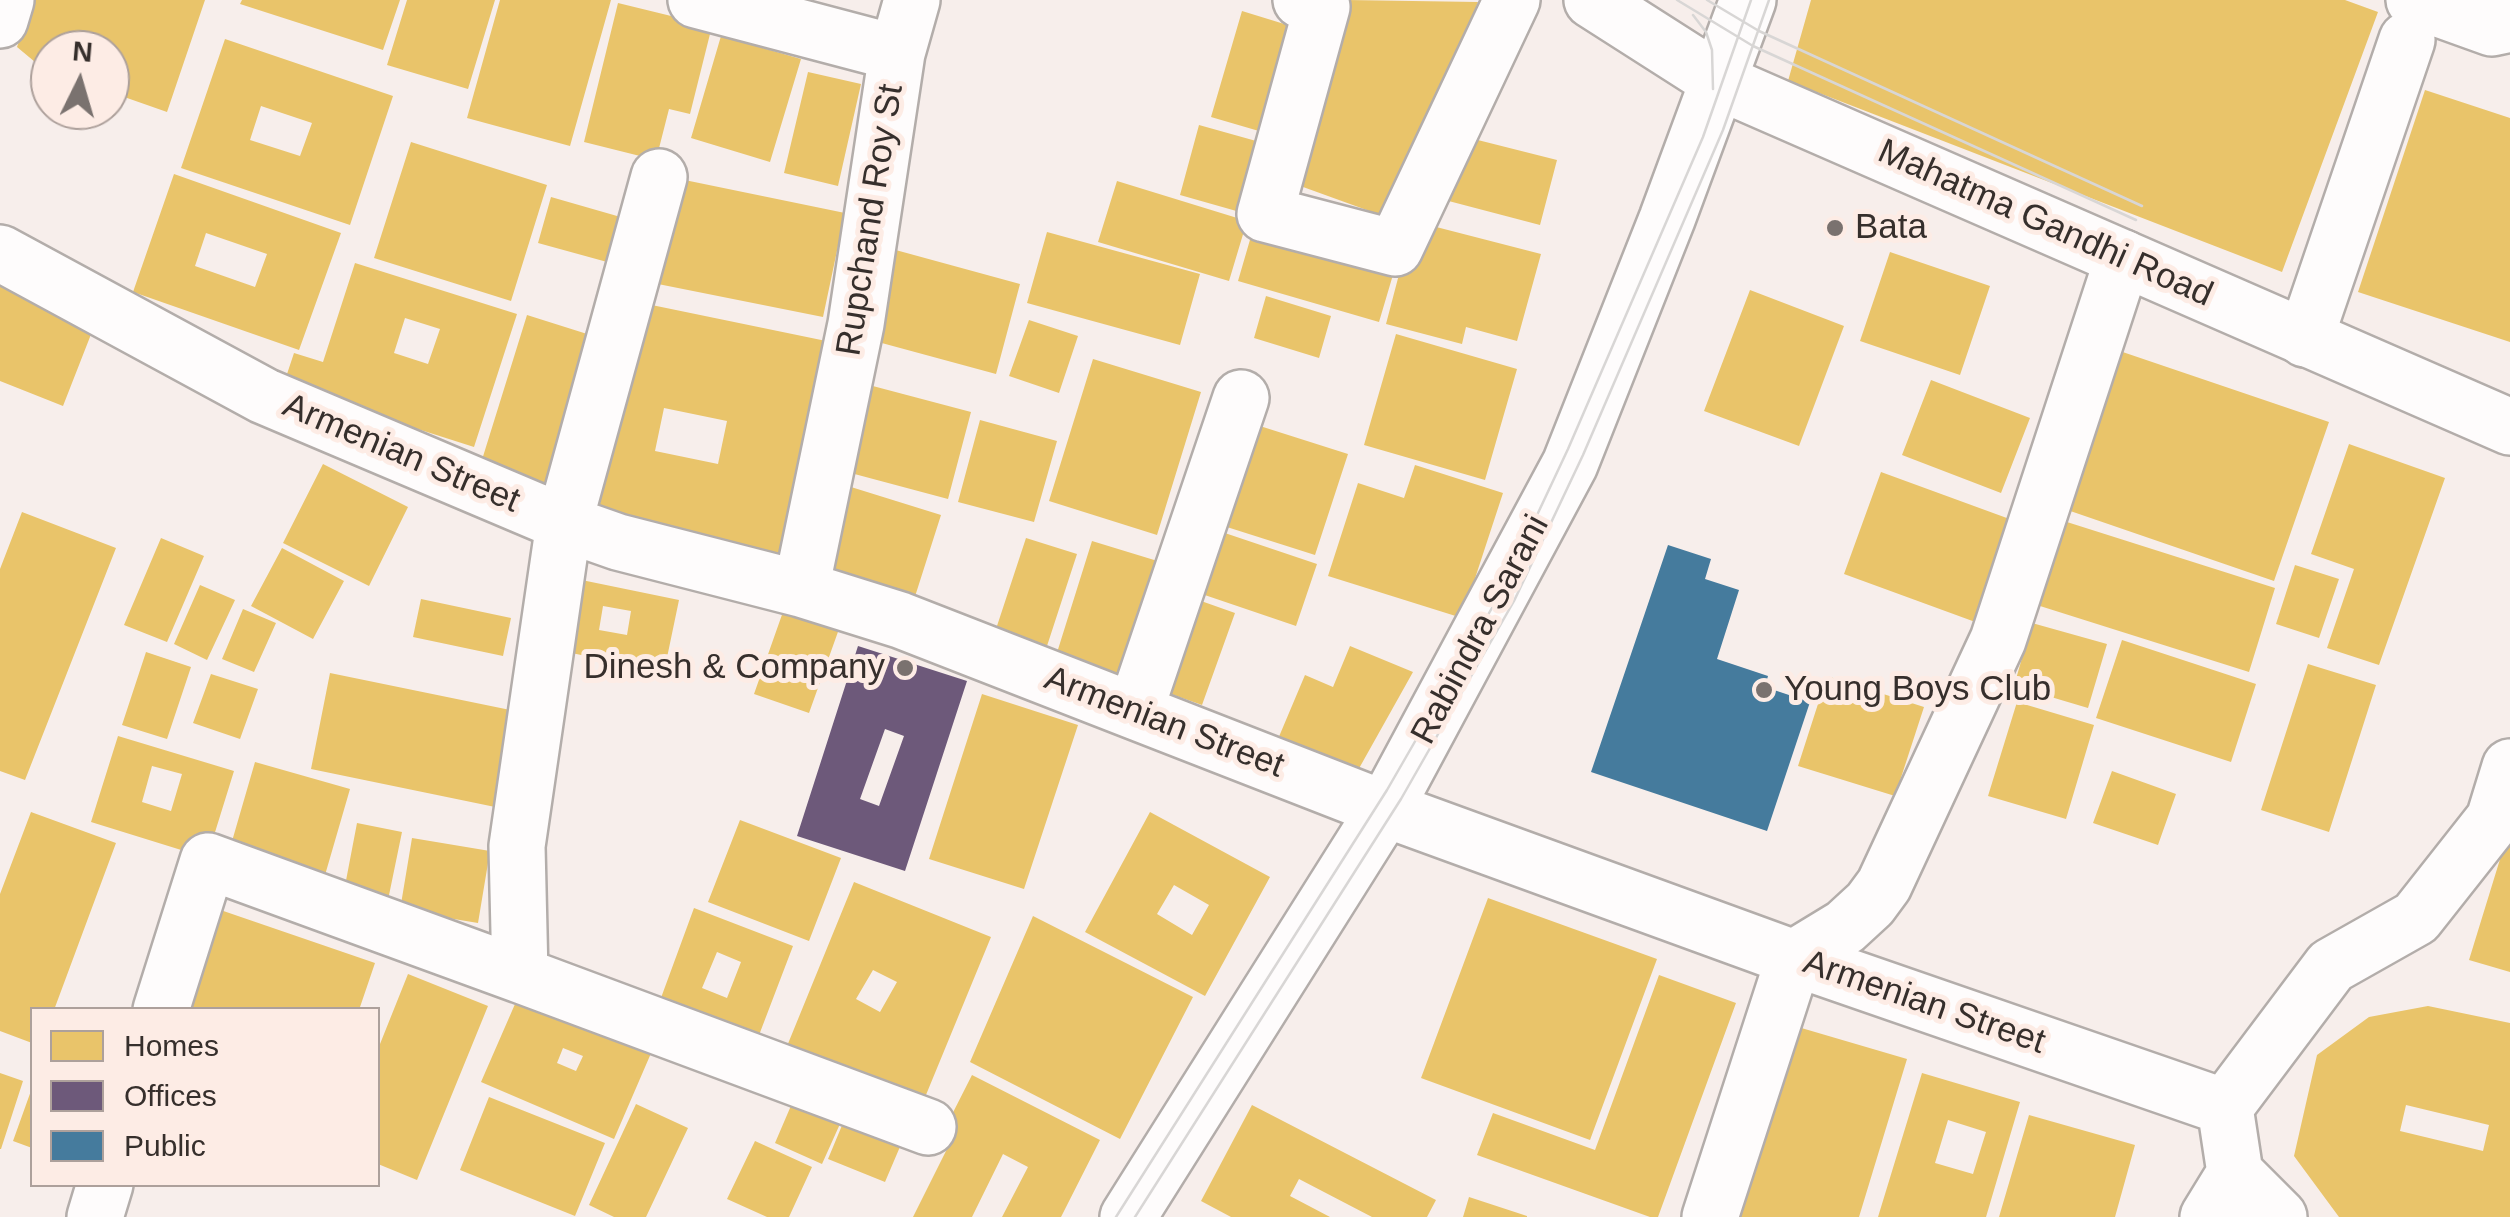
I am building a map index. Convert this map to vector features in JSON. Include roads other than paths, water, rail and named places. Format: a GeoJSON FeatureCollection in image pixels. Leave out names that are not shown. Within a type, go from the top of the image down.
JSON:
{"type":"FeatureCollection","features":[{"type":"Feature","properties":{"kind":"street"},"geometry":{"type":"LineString","coordinates":[[0,20],[6,0]]}},
{"type":"Feature","properties":{"kind":"street","name":"Rupchand Roy St"},"geometry":{"type":"LineString","coordinates":[[696,0],[897,53],[850,358],[801,590]]}},
{"type":"Feature","properties":{"kind":"street"},"geometry":{"type":"LineString","coordinates":[[897,53],[912,0]]}},
{"type":"Feature","properties":{"kind":"street"},"geometry":{"type":"LineString","coordinates":[[1301,0],[1322,8],[1265,214],[1395,248],[1512,0]]}},
{"type":"Feature","properties":{"kind":"street","name":"Mahatma Gandhi Road"},"geometry":{"type":"LineString","coordinates":[[1592,0],[1720,81],[2510,428]]}},
{"type":"Feature","properties":{"kind":"street","name":"Rabindra Sarani"},"geometry":{"type":"LineString","coordinates":[[1128,1217],[1384,809],[1570,464],[1748,0]]}},
{"type":"Feature","properties":{"kind":"street"},"geometry":{"type":"LineString","coordinates":[[2305,338],[2410,20],[2501,17]]}},
{"type":"Feature","properties":{"kind":"street"},"geometry":{"type":"LineString","coordinates":[[520,975],[517,846],[564,523],[659,177]]}},
{"type":"Feature","properties":{"kind":"street","name":"Armenian Street"},"geometry":{"type":"LineString","coordinates":[[0,254],[264,396],[564,523],[618,542],[900,620],[1384,809],[1794,958],[2225,1107]]}},
{"type":"Feature","properties":{"kind":"street"},"geometry":{"type":"LineString","coordinates":[[1710,1217],[1794,958],[1845,926],[1884,885],[1998,640],[2123,258]]}},
{"type":"Feature","properties":{"kind":"street"},"geometry":{"type":"LineString","coordinates":[[1135,711],[1240,398]]}},
{"type":"Feature","properties":{"kind":"street"},"geometry":{"type":"LineString","coordinates":[[2279,1217],[2222,1195],[2225,1107],[2331,966],[2416,918],[2502,822],[2510,767]]}},
{"type":"Feature","properties":{"kind":"street"},"geometry":{"type":"LineString","coordinates":[[162,1007],[208,861],[928,1127]]}},
{"type":"Feature","properties":{"kind":"street"},"geometry":{"type":"LineString","coordinates":[[95,1217],[104,1187]]}},
{"type":"Feature","properties":{"kind":"tram line"},"geometry":{"type":"LineString","coordinates":[[1677,0],[1753,46],[2136,220]]}},
{"type":"Feature","properties":{"kind":"tram line"},"geometry":{"type":"LineString","coordinates":[[1707,0],[1759,31],[2142,206]]}},
{"type":"Feature","properties":{"kind":"tram line"},"geometry":{"type":"LineString","coordinates":[[1116,1217],[1387,790],[1500,594],[1568,449],[1703,137],[1751,0]]}},
{"type":"Feature","properties":{"kind":"tram line"},"geometry":{"type":"LineString","coordinates":[[1135,1217],[1401,799],[1514,601],[1583,455],[1723,130],[1769,0]]}},
{"type":"Feature","properties":{"kind":"tram line"},"geometry":{"type":"LineString","coordinates":[[1693,15],[1706,32],[1712,50],[1713,89]]}},
{"type":"Feature","properties":{"kind":"place","name":"Bata"},"geometry":{"type":"Point","coordinates":[1835,228]}},
{"type":"Feature","properties":{"kind":"place","name":"Dinesh & Company"},"geometry":{"type":"Point","coordinates":[905,668]}},
{"type":"Feature","properties":{"kind":"place","name":"Young Boys Club"},"geometry":{"type":"Point","coordinates":[1764,690]}}]}
